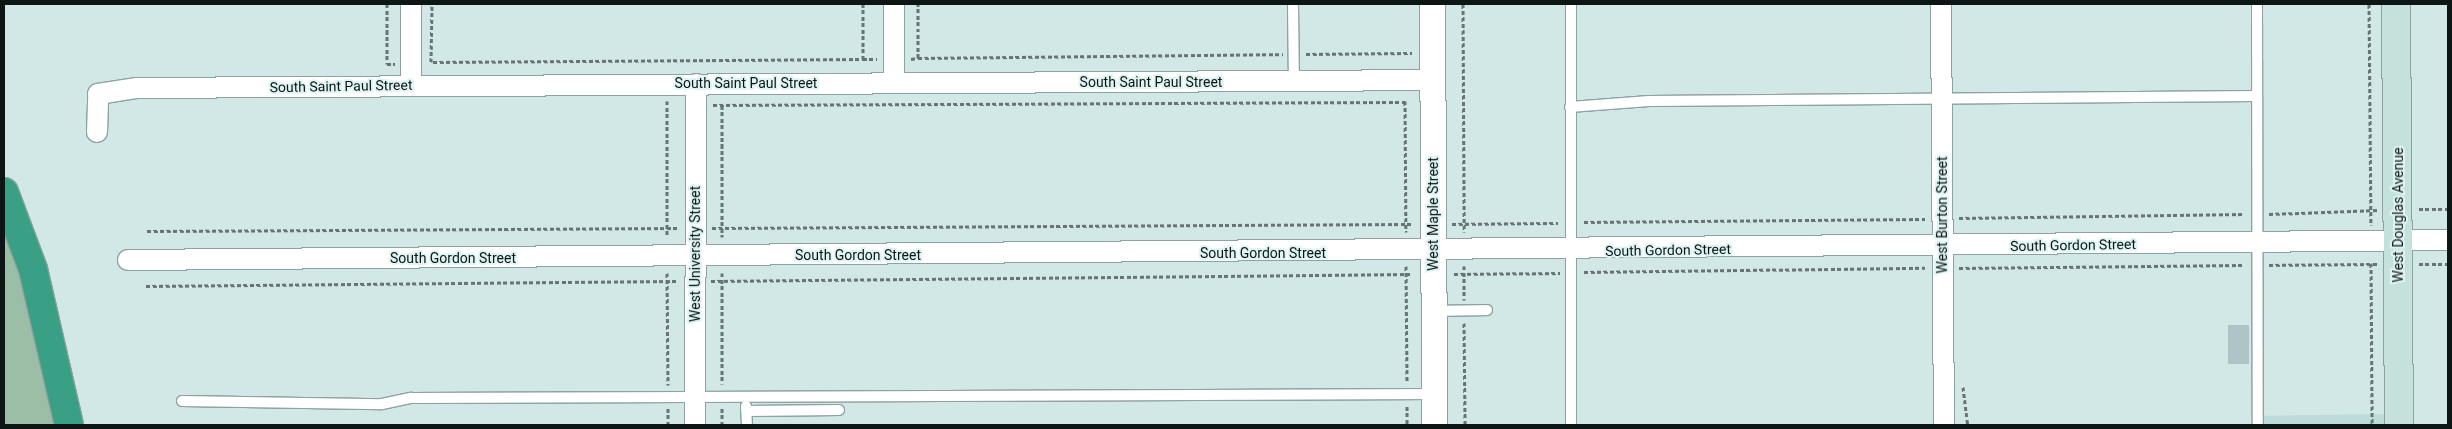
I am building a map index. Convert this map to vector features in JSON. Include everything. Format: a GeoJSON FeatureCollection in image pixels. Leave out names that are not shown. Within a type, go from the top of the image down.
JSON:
{"type":"FeatureCollection","features":[{"type":"Feature","properties":{"kind":"highway"},"geometry":{"type":"LineString","coordinates":[[4,192],[33,269],[62,412],[69,425]]}},
{"type":"Feature","properties":{"kind":"main road","name":"West Douglas Avenue"},"geometry":{"type":"LineString","coordinates":[[2396,4],[2384,210],[2384,253],[2399,425]]}},
{"type":"Feature","properties":{"kind":"street"},"geometry":{"type":"LineString","coordinates":[[411,4],[411,85]]}},
{"type":"Feature","properties":{"kind":"street"},"geometry":{"type":"LineString","coordinates":[[894,4],[894,83]]}},
{"type":"Feature","properties":{"kind":"street","name":"West Maple Street"},"geometry":{"type":"LineString","coordinates":[[1432,4],[1434,425]]}},
{"type":"Feature","properties":{"kind":"street","name":"West Burton Street"},"geometry":{"type":"LineString","coordinates":[[1941,4],[1944,425]]}},
{"type":"Feature","properties":{"kind":"street","name":"South Saint Paul Street"},"geometry":{"type":"LineString","coordinates":[[97,132],[98,94],[126,89],[411,85],[1432,80]]}},
{"type":"Feature","properties":{"kind":"street","name":"West University Street"},"geometry":{"type":"LineString","coordinates":[[696,84],[694,256],[696,425]]}},
{"type":"Feature","properties":{"kind":"street","name":"South Gordon Street"},"geometry":{"type":"LineString","coordinates":[[128,260],[1406,252],[1433,263],[1464,252],[2256,243],[2384,253],[2448,240]]}},
{"type":"Feature","properties":{"kind":"lane"},"geometry":{"type":"LineString","coordinates":[[1293,4],[1294,81]]}},
{"type":"Feature","properties":{"kind":"lane"},"geometry":{"type":"LineString","coordinates":[[1570,425],[1571,4]]}},
{"type":"Feature","properties":{"kind":"lane"},"geometry":{"type":"LineString","coordinates":[[2257,4],[2256,265],[2258,425]]}},
{"type":"Feature","properties":{"kind":"lane"},"geometry":{"type":"LineString","coordinates":[[1570,107],[1649,101],[2256,96]]}},
{"type":"Feature","properties":{"kind":"lane"},"geometry":{"type":"LineString","coordinates":[[1434,311],[1487,310]]}},
{"type":"Feature","properties":{"kind":"lane"},"geometry":{"type":"LineString","coordinates":[[182,401],[382,404],[412,398],[1434,394]]}},
{"type":"Feature","properties":{"kind":"lane"},"geometry":{"type":"LineString","coordinates":[[746,397],[747,425]]}},
{"type":"Feature","properties":{"kind":"lane"},"geometry":{"type":"LineString","coordinates":[[747,411],[839,410]]}},
{"type":"Feature","properties":{"kind":"path"},"geometry":{"type":"LineString","coordinates":[[433,62],[863,59],[863,4]]}},
{"type":"Feature","properties":{"kind":"path"},"geometry":{"type":"LineString","coordinates":[[1463,4],[1465,425]]}},
{"type":"Feature","properties":{"kind":"path"},"geometry":{"type":"LineString","coordinates":[[2369,4],[2384,210],[2384,253],[2372,425]]}},
{"type":"Feature","properties":{"kind":"path"},"geometry":{"type":"LineString","coordinates":[[1407,425],[1405,102],[1412,43]]}},
{"type":"Feature","properties":{"kind":"path"},"geometry":{"type":"LineString","coordinates":[[918,58],[1412,52]]}},
{"type":"Feature","properties":{"kind":"path"},"geometry":{"type":"LineString","coordinates":[[667,105],[1405,102]]}},
{"type":"Feature","properties":{"kind":"path"},"geometry":{"type":"LineString","coordinates":[[147,231],[1464,224],[1942,219],[2448,209]]}},
{"type":"Feature","properties":{"kind":"path"},"geometry":{"type":"LineString","coordinates":[[146,286],[1406,275],[1433,263],[1464,274],[2256,265],[2384,253],[2448,264]]}},
{"type":"Feature","properties":{"kind":"shaded area"},"geometry":{"type":"Polygon","coordinates":[[[2386,414],[2386,425],[2254,425],[2254,416],[2386,414]]]}},
{"type":"Feature","properties":{"kind":"green space"},"geometry":{"type":"Polygon","coordinates":[[[4,220],[42,348],[54,425],[4,425],[4,220]]]}},
{"type":"Feature","properties":{"kind":"building"},"geometry":{"type":"Polygon","coordinates":[[[2228,325],[2249,325],[2249,364],[2228,364],[2228,325]]]}}]}
